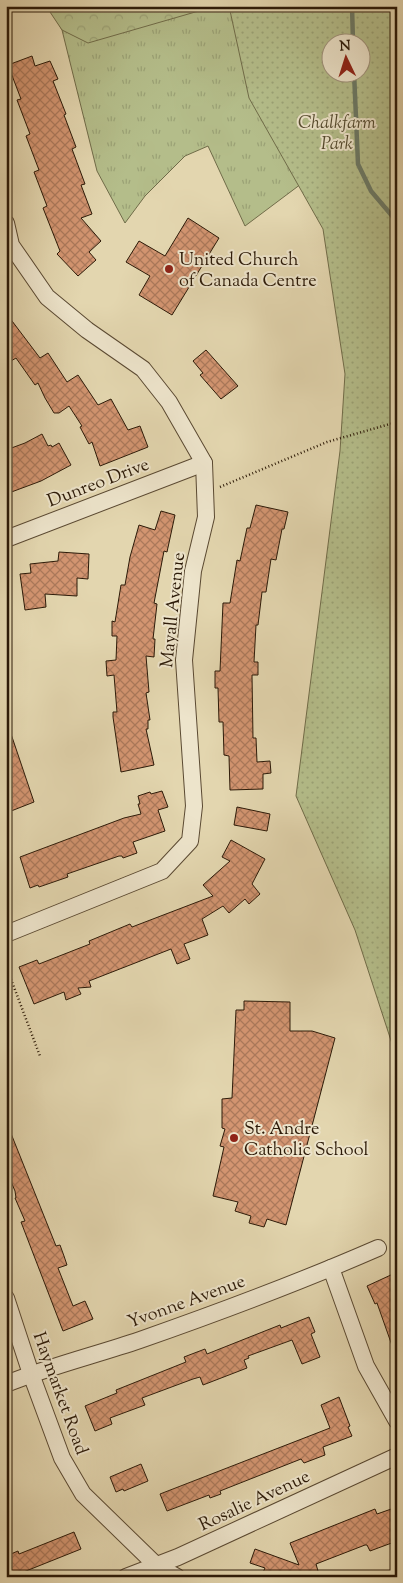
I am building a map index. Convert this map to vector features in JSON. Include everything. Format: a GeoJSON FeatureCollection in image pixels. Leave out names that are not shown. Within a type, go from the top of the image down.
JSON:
{"type":"FeatureCollection","features":[{"type":"Feature","properties":{"kind":"street","name":"Mayall Avenue"},"geometry":{"type":"LineString","coordinates":[[6,223],[11,244],[47,297],[87,330],[142,369],[169,402],[204,462],[206,517],[193,571],[184,660],[194,806],[190,841],[162,871],[6,934]]}},
{"type":"Feature","properties":{"kind":"street","name":"Dunreo Drive"},"geometry":{"type":"LineString","coordinates":[[6,539],[204,462]]}},
{"type":"Feature","properties":{"kind":"street","name":"Yvonne Avenue"},"geometry":{"type":"LineString","coordinates":[[6,1384],[31,1374],[140,1340],[331,1268],[378,1248]]}},
{"type":"Feature","properties":{"kind":"street"},"geometry":{"type":"LineString","coordinates":[[331,1268],[366,1366],[397,1421]]}},
{"type":"Feature","properties":{"kind":"street","name":"Haymarket Road"},"geometry":{"type":"LineString","coordinates":[[6,1298],[31,1374],[62,1458],[82,1494],[157,1566],[176,1577]]}},
{"type":"Feature","properties":{"kind":"street","name":"Rosalie Avenue"},"geometry":{"type":"LineString","coordinates":[[126,1577],[157,1566],[397,1456]]}},
{"type":"Feature","properties":{"kind":"path"},"geometry":{"type":"LineString","coordinates":[[205,493],[327,442],[397,422]]}},
{"type":"Feature","properties":{"kind":"path"},"geometry":{"type":"LineString","coordinates":[[6,966],[40,1056]]}},
{"type":"Feature","properties":{"kind":"green space"},"geometry":{"type":"Polygon","coordinates":[[[46,6],[216,6],[88,43],[62,30],[46,6]]]}},
{"type":"Feature","properties":{"kind":"green space"},"geometry":{"type":"Polygon","coordinates":[[[50,6],[397,6],[397,112],[245,226],[208,146],[185,156],[145,196],[125,223],[97,171],[62,30],[50,6]]]}},
{"type":"Feature","properties":{"kind":"green space","name":"Chalkfarm Park"},"geometry":{"type":"Polygon","coordinates":[[[229,6],[397,6],[397,1059],[355,930],[296,796],[340,451],[345,374],[323,229],[249,98],[229,6]]]}},
{"type":"Feature","properties":{"kind":"building"},"geometry":{"type":"Polygon","coordinates":[[[32,56],[35,66],[50,61],[58,79],[53,81],[76,147],[72,149],[85,184],[81,185],[92,214],[81,218],[101,241],[89,252],[96,260],[78,276],[57,254],[60,251],[43,208],[47,206],[34,172],[39,170],[26,136],[30,134],[17,100],[21,99],[8,65],[32,56]]]}},
{"type":"Feature","properties":{"kind":"building","name":"United Church of Canada Centre"},"geometry":{"type":"Polygon","coordinates":[[[188,218],[219,238],[172,315],[139,295],[150,276],[126,262],[139,241],[165,256],[188,218]]]}},
{"type":"Feature","properties":{"kind":"building"},"geometry":{"type":"Polygon","coordinates":[[[6,313],[40,358],[48,353],[67,382],[78,375],[98,405],[111,399],[128,430],[140,426],[148,447],[100,466],[92,442],[89,444],[80,427],[82,426],[69,406],[59,413],[54,413],[38,383],[35,385],[16,358],[6,364],[6,313]]]}},
{"type":"Feature","properties":{"kind":"building"},"geometry":{"type":"Polygon","coordinates":[[[206,350],[238,386],[221,399],[200,375],[203,373],[193,361],[206,350]]]}},
{"type":"Feature","properties":{"kind":"building"},"geometry":{"type":"Polygon","coordinates":[[[42,434],[48,446],[51,445],[52,447],[59,443],[71,465],[41,481],[6,494],[6,450],[42,434]]]}},
{"type":"Feature","properties":{"kind":"building"},"geometry":{"type":"Polygon","coordinates":[[[256,505],[288,512],[284,529],[282,529],[276,560],[271,559],[266,592],[262,592],[258,625],[256,625],[254,662],[258,662],[258,675],[252,675],[253,738],[256,738],[257,762],[270,761],[271,773],[263,774],[263,789],[230,790],[229,756],[224,755],[223,722],[219,722],[218,688],[215,688],[215,671],[220,671],[223,603],[230,603],[237,560],[240,561],[247,528],[250,528],[256,505]]]}},
{"type":"Feature","properties":{"kind":"building"},"geometry":{"type":"Polygon","coordinates":[[[161,511],[175,515],[167,552],[164,551],[154,603],[157,604],[153,639],[155,639],[154,657],[146,656],[149,692],[146,693],[150,720],[148,720],[148,729],[146,729],[154,765],[121,772],[113,717],[113,712],[117,712],[114,675],[107,676],[106,661],[116,660],[117,636],[112,636],[112,621],[115,622],[121,585],[125,585],[139,525],[155,530],[161,511]]]}},
{"type":"Feature","properties":{"kind":"building"},"geometry":{"type":"Polygon","coordinates":[[[59,552],[89,554],[88,579],[77,578],[77,596],[45,594],[46,607],[25,610],[20,574],[31,573],[30,564],[58,561],[59,552]]]}},
{"type":"Feature","properties":{"kind":"building"},"geometry":{"type":"Polygon","coordinates":[[[6,728],[9,728],[34,802],[6,813],[6,728]]]}},
{"type":"Feature","properties":{"kind":"building"},"geometry":{"type":"Polygon","coordinates":[[[162,791],[168,807],[158,810],[165,831],[133,842],[137,853],[123,858],[119,856],[67,874],[68,877],[39,887],[38,885],[30,888],[20,857],[124,818],[141,814],[138,796],[162,791]]]}},
{"type":"Feature","properties":{"kind":"building"},"geometry":{"type":"Polygon","coordinates":[[[237,807],[270,814],[267,831],[234,825],[237,807]]]}},
{"type":"Feature","properties":{"kind":"building"},"geometry":{"type":"Polygon","coordinates":[[[231,840],[265,859],[252,884],[260,894],[249,904],[245,899],[229,913],[223,906],[202,919],[208,935],[184,944],[190,959],[177,964],[171,949],[89,981],[91,987],[78,988],[81,994],[66,1000],[64,992],[34,1004],[19,967],[37,960],[39,964],[90,944],[89,941],[130,924],[132,927],[213,896],[203,885],[230,861],[222,857],[231,840]]]}},
{"type":"Feature","properties":{"kind":"building"},"geometry":{"type":"Polygon","coordinates":[[[244,1001],[290,1002],[290,1031],[312,1031],[335,1038],[286,1225],[267,1219],[264,1227],[249,1223],[251,1216],[235,1211],[238,1202],[213,1196],[224,1147],[220,1146],[225,1129],[222,1128],[222,1099],[232,1098],[236,1010],[244,1010],[244,1001]]]}},
{"type":"Feature","properties":{"kind":"building"},"geometry":{"type":"Polygon","coordinates":[[[6,1121],[56,1246],[60,1245],[64,1256],[67,1265],[58,1268],[73,1306],[85,1301],[93,1319],[63,1331],[21,1222],[25,1221],[6,1170],[6,1121]]]}},
{"type":"Feature","properties":{"kind":"building"},"geometry":{"type":"Polygon","coordinates":[[[393,1274],[397,1282],[397,1354],[395,1354],[377,1303],[375,1304],[367,1286],[393,1274]]]}},
{"type":"Feature","properties":{"kind":"building"},"geometry":{"type":"Polygon","coordinates":[[[309,1317],[315,1332],[311,1334],[320,1357],[302,1364],[292,1340],[248,1356],[249,1358],[244,1360],[247,1368],[203,1385],[200,1377],[193,1379],[142,1398],[145,1405],[110,1418],[112,1424],[95,1431],[85,1406],[117,1393],[116,1390],[186,1362],[184,1357],[205,1349],[207,1354],[280,1325],[281,1328],[309,1317]]]}},
{"type":"Feature","properties":{"kind":"building"},"geometry":{"type":"Polygon","coordinates":[[[339,1397],[352,1436],[323,1447],[325,1455],[304,1463],[301,1459],[220,1491],[221,1494],[210,1498],[209,1495],[167,1511],[160,1494],[330,1428],[321,1405],[339,1397]]]}},
{"type":"Feature","properties":{"kind":"building"},"geometry":{"type":"Polygon","coordinates":[[[141,1464],[148,1481],[124,1491],[123,1489],[116,1492],[110,1477],[141,1464]]]}},
{"type":"Feature","properties":{"kind":"building"},"geometry":{"type":"Polygon","coordinates":[[[397,1507],[397,1541],[370,1551],[367,1545],[365,1545],[316,1564],[318,1571],[316,1572],[326,1577],[261,1577],[265,1568],[250,1563],[255,1549],[299,1565],[290,1543],[375,1509],[377,1514],[397,1507]]]}},
{"type":"Feature","properties":{"kind":"building"},"geometry":{"type":"Polygon","coordinates":[[[74,1532],[81,1549],[11,1577],[6,1577],[6,1556],[18,1551],[19,1554],[74,1532]]]}},
{"type":"Feature","properties":{"kind":"waterway"},"geometry":{"type":"LineString","coordinates":[[352,6],[353,32]]}},
{"type":"Feature","properties":{"kind":"waterway"},"geometry":{"type":"LineString","coordinates":[[354,82],[358,164],[371,191],[393,217],[397,218]]}},
{"type":"Feature","properties":{"kind":"waterway"},"geometry":{"type":"LineString","coordinates":[[397,800],[397,806]]}},
{"type":"Feature","properties":{"kind":"place","name":"United Church of Canada Centre"},"geometry":{"type":"Point","coordinates":[169,269]}},
{"type":"Feature","properties":{"kind":"place","name":"St. Andre Catholic School"},"geometry":{"type":"Point","coordinates":[234,1138]}}]}
